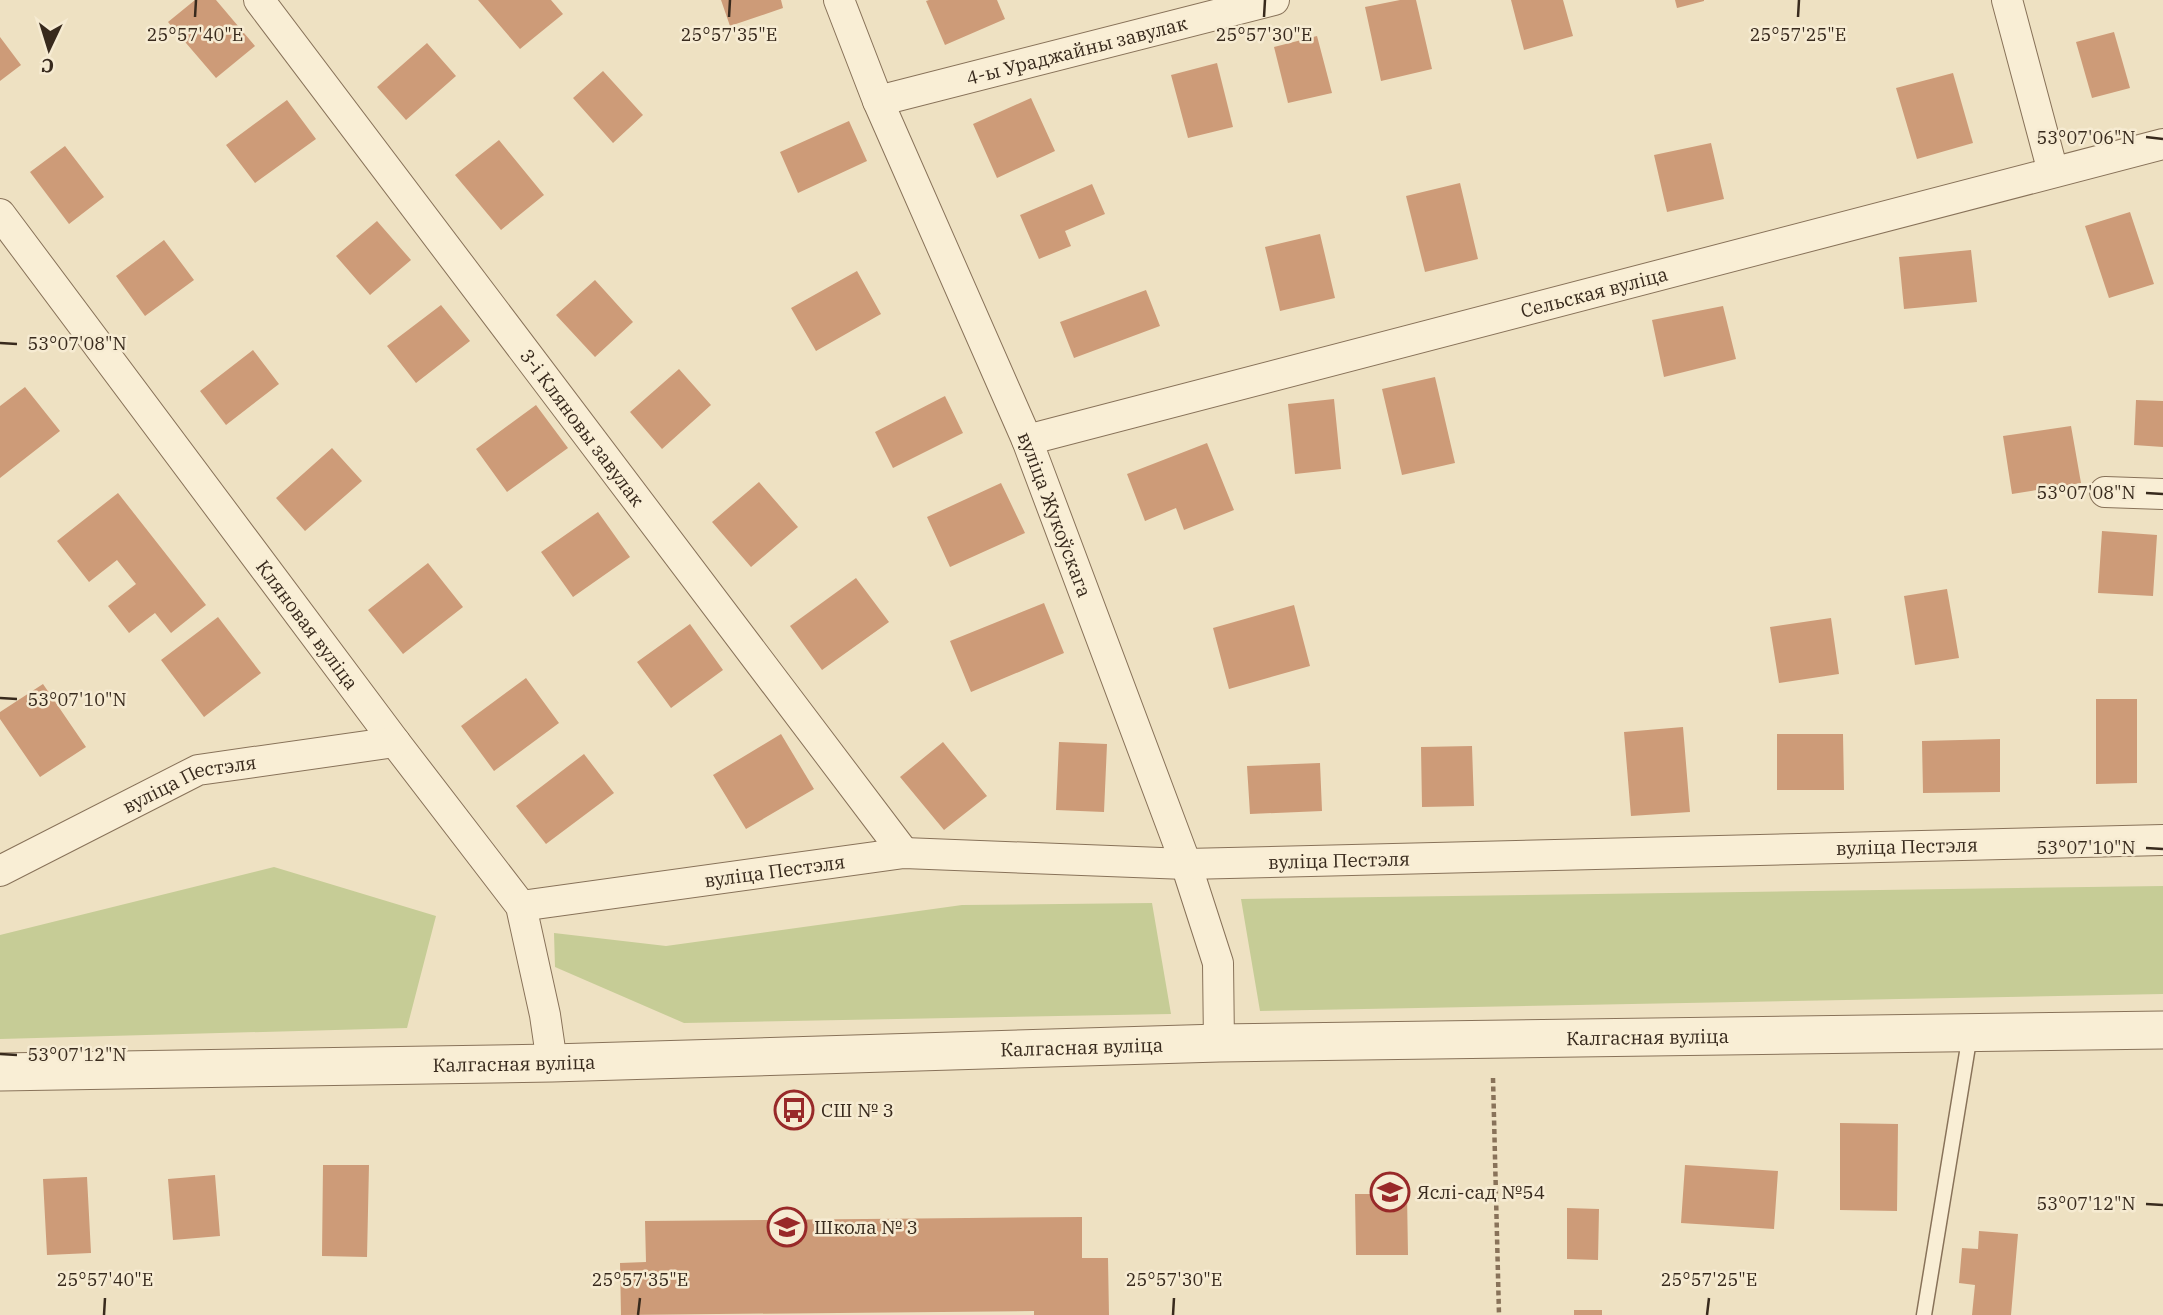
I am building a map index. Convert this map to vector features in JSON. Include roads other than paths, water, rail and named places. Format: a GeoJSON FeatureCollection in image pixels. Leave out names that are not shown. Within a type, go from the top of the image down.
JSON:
{"type":"FeatureCollection","features":[{"type":"Feature","properties":{"kind":"street","name":"3-і Кляновы завулак"},"geometry":{"type":"LineString","coordinates":[[259,0],[904,853]]}},
{"type":"Feature","properties":{"kind":"street","name":"вуліца Жукоўскага"},"geometry":{"type":"LineString","coordinates":[[839,0],[878,101],[1027,440],[1186,864],[1218,964],[1219,1044]]}},
{"type":"Feature","properties":{"kind":"street","name":"4-ы Ураджайны завулак"},"geometry":{"type":"LineString","coordinates":[[878,101],[1236,5],[1274,0]]}},
{"type":"Feature","properties":{"kind":"street"},"geometry":{"type":"LineString","coordinates":[[2007,0],[2053,172]]}},
{"type":"Feature","properties":{"kind":"street","name":"Сельская вуліца"},"geometry":{"type":"LineString","coordinates":[[1027,440],[2163,144]]}},
{"type":"Feature","properties":{"kind":"street","name":"Кляновая вуліца"},"geometry":{"type":"LineString","coordinates":[[0,214],[520,906],[545,1015],[552,1063]]}},
{"type":"Feature","properties":{"kind":"street"},"geometry":{"type":"LineString","coordinates":[[2105,492],[2163,494]]}},
{"type":"Feature","properties":{"kind":"street","name":"вуліца Пестэля"},"geometry":{"type":"LineString","coordinates":[[0,871],[198,770],[395,742]]}},
{"type":"Feature","properties":{"kind":"street","name":"вуліца Пестэля"},"geometry":{"type":"LineString","coordinates":[[520,906],[904,853],[1186,864],[2163,840]]}},
{"type":"Feature","properties":{"kind":"street","name":"Калгасная вуліца"},"geometry":{"type":"LineString","coordinates":[[0,1072],[552,1063],[1492,1038],[2163,1030]]}},
{"type":"Feature","properties":{"kind":"lane"},"geometry":{"type":"LineString","coordinates":[[1924,1315],[1970,1033]]}},
{"type":"Feature","properties":{"kind":"place","name":"СШ № 3"},"geometry":{"type":"Point","coordinates":[794,1110]}},
{"type":"Feature","properties":{"kind":"place","name":"Яслі-сад №54"},"geometry":{"type":"Point","coordinates":[1390,1192]}},
{"type":"Feature","properties":{"kind":"place","name":"Школа № 3"},"geometry":{"type":"Point","coordinates":[787,1227]}}]}
